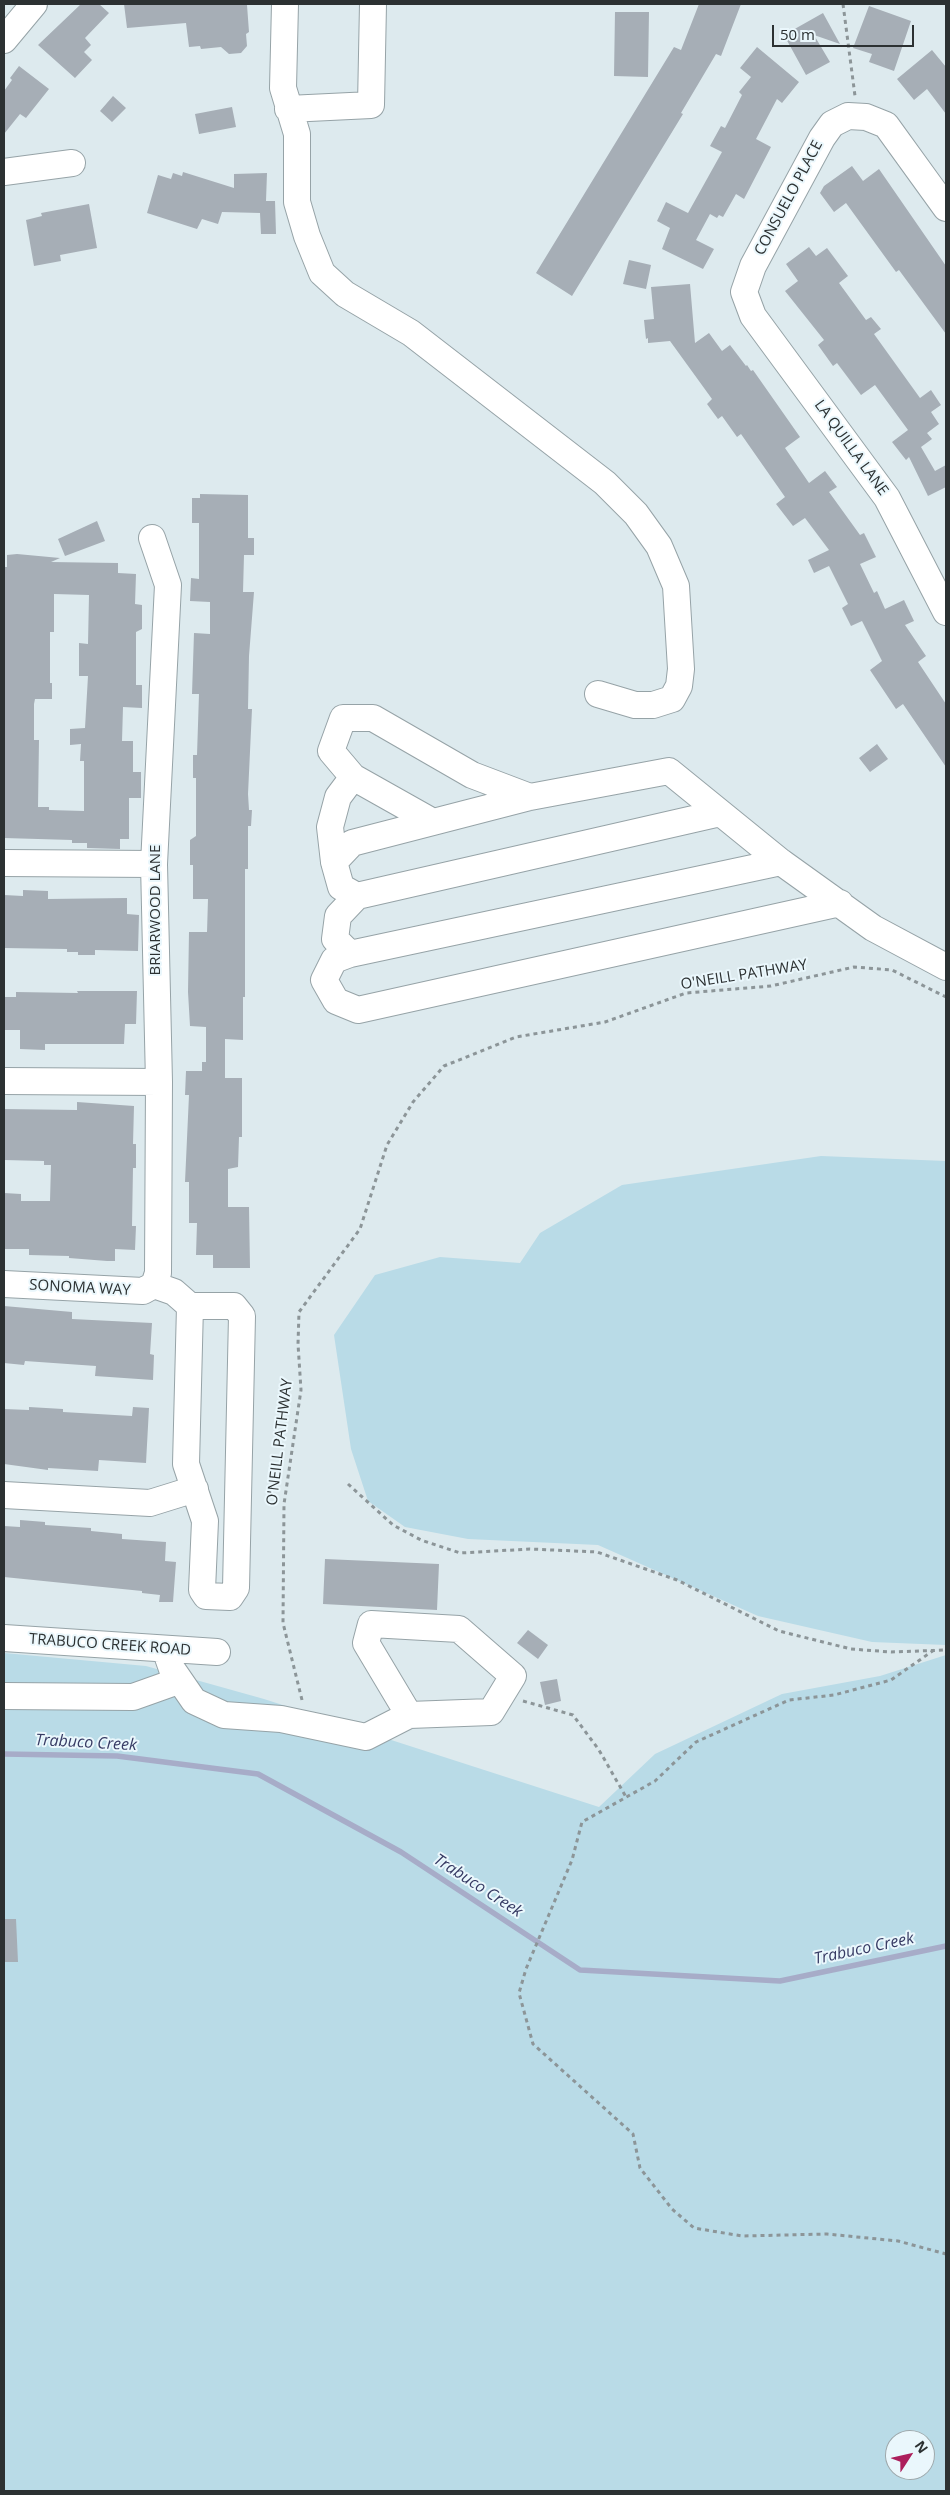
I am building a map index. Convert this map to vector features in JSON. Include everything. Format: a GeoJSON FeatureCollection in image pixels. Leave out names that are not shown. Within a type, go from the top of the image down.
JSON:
{"type":"FeatureCollection","features":[{"type":"Feature","properties":{"kind":"street"},"geometry":{"type":"LineString","coordinates":[[4,40],[34,4]]}},
{"type":"Feature","properties":{"kind":"street"},"geometry":{"type":"LineString","coordinates":[[285,4],[286,99],[297,134],[297,202],[307,236],[322,273],[345,294],[410,333],[605,483],[636,514],[659,546],[676,586],[681,669],[679,686],[672,699],[654,705],[635,705],[598,694]]}},
{"type":"Feature","properties":{"kind":"street"},"geometry":{"type":"LineString","coordinates":[[286,99],[371,105],[373,4]]}},
{"type":"Feature","properties":{"kind":"street"},"geometry":{"type":"LineString","coordinates":[[853,116],[866,117],[886,125],[946,208]]}},
{"type":"Feature","properties":{"kind":"street","name":"CONSUELO PLACE"},"geometry":{"type":"LineString","coordinates":[[744,292],[753,266],[822,138],[832,124],[853,116]]}},
{"type":"Feature","properties":{"kind":"street"},"geometry":{"type":"LineString","coordinates":[[4,172],[72,163]]}},
{"type":"Feature","properties":{"kind":"street","name":"LA QUILLA LANE"},"geometry":{"type":"LineString","coordinates":[[744,292],[753,316],[887,498],[946,612]]}},
{"type":"Feature","properties":{"kind":"street","name":"BRIARWOOD LANE"},"geometry":{"type":"LineString","coordinates":[[152,538],[168,585],[154,864],[159,1082],[158,1273],[154,1285]]}},
{"type":"Feature","properties":{"kind":"street"},"geometry":{"type":"LineString","coordinates":[[433,822],[353,777],[331,751],[343,718],[374,718],[472,775],[530,797]]}},
{"type":"Feature","properties":{"kind":"street"},"geometry":{"type":"LineString","coordinates":[[334,862],[352,843],[530,797],[669,771],[781,862],[886,936],[946,967]]}},
{"type":"Feature","properties":{"kind":"street"},"geometry":{"type":"LineString","coordinates":[[353,777],[338,797],[330,827],[334,862],[341,887],[357,896]]}},
{"type":"Feature","properties":{"kind":"street"},"geometry":{"type":"LineString","coordinates":[[350,954],[335,939],[338,916],[357,896],[720,813]]}},
{"type":"Feature","properties":{"kind":"street"},"geometry":{"type":"LineString","coordinates":[[781,862],[350,954],[334,960],[324,980],[336,1001],[358,1010],[840,903]]}},
{"type":"Feature","properties":{"kind":"street"},"geometry":{"type":"LineString","coordinates":[[4,863],[154,864]]}},
{"type":"Feature","properties":{"kind":"street"},"geometry":{"type":"LineString","coordinates":[[4,1081],[159,1082]]}},
{"type":"Feature","properties":{"kind":"street","name":"SONOMA WAY"},"geometry":{"type":"LineString","coordinates":[[4,1284],[143,1291],[154,1285]]}},
{"type":"Feature","properties":{"kind":"street"},"geometry":{"type":"LineString","coordinates":[[154,1285],[174,1292],[190,1306],[234,1306],[242,1316],[236,1588],[230,1596],[206,1596],[202,1590],[205,1520],[186,1464],[190,1306]]}},
{"type":"Feature","properties":{"kind":"street"},"geometry":{"type":"LineString","coordinates":[[4,1495],[150,1503],[195,1489]]}},
{"type":"Feature","properties":{"kind":"street"},"geometry":{"type":"LineString","coordinates":[[165,1649],[178,1681],[194,1701],[224,1715],[281,1719],[366,1737],[409,1715],[492,1712],[513,1676],[459,1629],[371,1624],[366,1643],[409,1715]]}},
{"type":"Feature","properties":{"kind":"street","name":"TRABUCO CREEK ROAD"},"geometry":{"type":"LineString","coordinates":[[4,1638],[217,1652]]}},
{"type":"Feature","properties":{"kind":"street"},"geometry":{"type":"LineString","coordinates":[[4,1696],[133,1697],[178,1681]]}},
{"type":"Feature","properties":{"kind":"path"},"geometry":{"type":"LineString","coordinates":[[843,4],[853,116]]}},
{"type":"Feature","properties":{"kind":"path","name":"O'NEILL PATHWAY"},"geometry":{"type":"LineString","coordinates":[[304,1724],[302,1697],[283,1623],[284,1504],[301,1390],[298,1344],[299,1312],[360,1229],[387,1145],[414,1102],[444,1066],[516,1037],[605,1022],[686,993],[771,986],[854,967],[892,970],[946,997]]}},
{"type":"Feature","properties":{"kind":"path"},"geometry":{"type":"LineString","coordinates":[[348,1484],[393,1526],[421,1540],[460,1553],[530,1549],[597,1552],[677,1580],[779,1631],[851,1649],[891,1652],[946,1650]]}},
{"type":"Feature","properties":{"kind":"path"},"geometry":{"type":"LineString","coordinates":[[934,1650],[891,1680],[834,1695],[790,1700],[719,1730],[696,1742],[655,1781],[582,1822],[572,1860],[526,1968],[519,1993],[533,2044],[633,2134],[640,2168],[672,2209],[694,2228],[742,2236],[827,2234],[898,2241],[946,2254]]}},
{"type":"Feature","properties":{"kind":"path"},"geometry":{"type":"LineString","coordinates":[[502,1694],[573,1715],[599,1750],[626,1797]]}},
{"type":"Feature","properties":{"kind":"shaded area"},"geometry":{"type":"Polygon","coordinates":[[[821,1156],[946,1161],[946,1645],[872,1642],[758,1616],[598,1545],[468,1539],[405,1527],[368,1501],[351,1449],[334,1335],[375,1275],[440,1257],[520,1263],[540,1233],[622,1185],[821,1156]]]}},
{"type":"Feature","properties":{"kind":"shaded area"},"geometry":{"type":"Polygon","coordinates":[[[4,1653],[146,1666],[264,1699],[599,1807],[655,1754],[782,1694],[880,1676],[946,1655],[946,2491],[4,2491],[4,1653]]]}},
{"type":"Feature","properties":{"kind":"building"},"geometry":{"type":"Polygon","coordinates":[[[81,4],[99,4],[109,13],[85,38],[91,45],[84,52],[92,60],[75,78],[38,45],[81,4]]]}},
{"type":"Feature","properties":{"kind":"building"},"geometry":{"type":"Polygon","coordinates":[[[124,4],[247,5],[249,32],[246,34],[247,46],[241,53],[229,54],[221,47],[201,49],[200,46],[189,47],[186,23],[127,28],[124,4]]]}},
{"type":"Feature","properties":{"kind":"building"},"geometry":{"type":"Polygon","coordinates":[[[699,4],[741,4],[721,56],[716,54],[681,113],[683,114],[572,296],[536,273],[674,47],[681,50],[699,4]]]}},
{"type":"Feature","properties":{"kind":"building"},"geometry":{"type":"Polygon","coordinates":[[[869,6],[911,21],[894,71],[869,62],[872,54],[853,48],[869,6]]]}},
{"type":"Feature","properties":{"kind":"building"},"geometry":{"type":"Polygon","coordinates":[[[615,12],[649,12],[648,77],[614,76],[615,12]]]}},
{"type":"Feature","properties":{"kind":"building"},"geometry":{"type":"Polygon","coordinates":[[[823,13],[840,44],[814,35],[830,62],[806,75],[784,35],[823,13]]]}},
{"type":"Feature","properties":{"kind":"building"},"geometry":{"type":"Polygon","coordinates":[[[757,47],[799,82],[782,103],[777,99],[756,139],[771,147],[744,199],[736,194],[723,217],[719,215],[717,218],[710,214],[696,240],[714,249],[703,269],[662,249],[670,228],[657,221],[666,202],[688,213],[722,152],[710,146],[721,126],[725,128],[742,95],[739,92],[751,77],[740,68],[757,47]]]}},
{"type":"Feature","properties":{"kind":"building"},"geometry":{"type":"Polygon","coordinates":[[[932,50],[946,67],[946,114],[927,89],[914,100],[897,79],[932,50]]]}},
{"type":"Feature","properties":{"kind":"building"},"geometry":{"type":"Polygon","coordinates":[[[19,66],[49,89],[26,118],[20,114],[4,134],[4,91],[12,80],[10,78],[19,66]]]}},
{"type":"Feature","properties":{"kind":"building"},"geometry":{"type":"Polygon","coordinates":[[[113,96],[126,108],[112,122],[100,111],[113,96]]]}},
{"type":"Feature","properties":{"kind":"building"},"geometry":{"type":"Polygon","coordinates":[[[232,107],[236,127],[199,134],[195,114],[232,107]]]}},
{"type":"Feature","properties":{"kind":"building"},"geometry":{"type":"Polygon","coordinates":[[[852,166],[863,181],[879,169],[946,266],[946,334],[899,270],[896,272],[846,203],[834,212],[820,193],[824,186],[852,166]]]}},
{"type":"Feature","properties":{"kind":"building"},"geometry":{"type":"Polygon","coordinates":[[[183,172],[234,188],[234,174],[267,173],[266,201],[275,201],[276,234],[261,234],[260,213],[222,212],[218,224],[202,219],[197,229],[147,213],[158,175],[171,179],[173,173],[182,176],[183,172]]]}},
{"type":"Feature","properties":{"kind":"building"},"geometry":{"type":"Polygon","coordinates":[[[89,204],[97,248],[60,255],[61,261],[34,266],[26,220],[42,216],[41,213],[89,204]]]}},
{"type":"Feature","properties":{"kind":"building"},"geometry":{"type":"Polygon","coordinates":[[[809,247],[816,256],[827,248],[848,276],[839,283],[866,320],[871,317],[881,329],[874,334],[920,398],[931,390],[941,405],[931,412],[939,424],[927,433],[932,439],[921,447],[935,471],[946,465],[946,487],[928,496],[909,457],[906,460],[892,442],[908,430],[875,385],[861,395],[837,363],[833,366],[818,345],[824,340],[785,291],[798,281],[786,264],[809,247]]]}},
{"type":"Feature","properties":{"kind":"building"},"geometry":{"type":"Polygon","coordinates":[[[629,260],[651,265],[646,289],[623,284],[629,260]]]}},
{"type":"Feature","properties":{"kind":"building"},"geometry":{"type":"Polygon","coordinates":[[[690,284],[695,343],[709,333],[722,351],[730,345],[746,366],[751,371],[753,370],[800,437],[785,448],[809,483],[825,471],[837,487],[829,492],[860,535],[864,533],[876,557],[860,564],[874,593],[877,591],[885,609],[904,600],[914,621],[905,625],[926,656],[918,662],[946,704],[946,767],[903,704],[896,709],[870,670],[882,661],[862,621],[851,626],[842,608],[848,604],[829,566],[814,573],[808,560],[829,550],[805,518],[793,526],[776,504],[785,497],[741,434],[737,437],[722,416],[718,419],[707,404],[712,399],[670,341],[648,343],[644,320],[654,319],[651,287],[690,284]]]}},
{"type":"Feature","properties":{"kind":"building"},"geometry":{"type":"Polygon","coordinates":[[[200,494],[248,495],[248,538],[254,538],[254,555],[244,555],[243,592],[254,592],[249,656],[248,709],[252,709],[248,794],[249,810],[252,810],[251,826],[248,826],[248,869],[245,869],[243,1040],[225,1039],[225,1078],[242,1078],[242,1137],[239,1137],[238,1167],[228,1169],[228,1207],[249,1207],[250,1268],[213,1268],[213,1255],[196,1255],[197,1223],[189,1223],[189,1182],[185,1182],[189,1095],[185,1095],[186,1071],[202,1071],[202,1062],[206,1062],[206,1027],[190,1026],[188,992],[189,932],[207,932],[208,899],[193,899],[193,865],[190,865],[190,840],[196,836],[196,778],[193,778],[193,755],[197,755],[199,694],[192,694],[194,633],[210,634],[210,602],[190,601],[191,578],[199,579],[199,523],[192,523],[192,498],[200,498],[200,494]]]}},
{"type":"Feature","properties":{"kind":"building"},"geometry":{"type":"Polygon","coordinates":[[[97,521],[105,541],[65,556],[58,539],[97,521]]]}},
{"type":"Feature","properties":{"kind":"building"},"geometry":{"type":"Polygon","coordinates":[[[17,554],[60,558],[51,562],[118,563],[118,573],[136,574],[135,604],[142,605],[142,629],[136,632],[136,685],[142,685],[142,708],[123,707],[122,741],[133,741],[133,772],[141,772],[141,798],[129,798],[129,839],[120,839],[120,849],[87,848],[87,843],[72,843],[72,840],[4,838],[4,567],[7,567],[7,555],[17,554]],[[54,594],[54,632],[50,632],[50,683],[52,683],[52,699],[35,699],[34,704],[34,740],[39,740],[38,807],[49,807],[49,810],[84,811],[84,761],[80,761],[81,744],[70,745],[70,729],[85,728],[88,676],[79,676],[79,643],[88,644],[89,595],[54,594]]]}},
{"type":"Feature","properties":{"kind":"building"},"geometry":{"type":"Polygon","coordinates":[[[877,744],[888,759],[870,772],[859,758],[877,744]]]}},
{"type":"Feature","properties":{"kind":"building"},"geometry":{"type":"Polygon","coordinates":[[[23,890],[48,891],[48,899],[127,898],[127,914],[139,915],[138,951],[95,950],[95,955],[78,955],[78,952],[67,952],[67,949],[4,948],[4,895],[23,896],[23,890]]]}},
{"type":"Feature","properties":{"kind":"building"},"geometry":{"type":"Polygon","coordinates":[[[77,991],[137,991],[136,1024],[125,1024],[124,1044],[45,1044],[45,1050],[20,1049],[20,1030],[4,1030],[4,997],[16,997],[16,992],[78,993],[77,991]]]}},
{"type":"Feature","properties":{"kind":"building"},"geometry":{"type":"Polygon","coordinates":[[[77,1102],[134,1106],[133,1144],[136,1144],[136,1168],[133,1168],[132,1226],[136,1226],[135,1250],[115,1249],[115,1261],[107,1261],[69,1258],[69,1256],[29,1255],[29,1249],[4,1249],[4,1193],[21,1194],[21,1201],[50,1201],[51,1165],[44,1165],[44,1161],[4,1160],[4,1109],[77,1110],[77,1102]]]}},
{"type":"Feature","properties":{"kind":"building"},"geometry":{"type":"Polygon","coordinates":[[[4,1306],[72,1312],[72,1319],[152,1323],[150,1354],[154,1355],[153,1380],[95,1376],[96,1366],[25,1361],[24,1365],[4,1363],[4,1306]]]}},
{"type":"Feature","properties":{"kind":"building"},"geometry":{"type":"Polygon","coordinates":[[[29,1407],[63,1409],[63,1412],[132,1416],[133,1407],[149,1408],[146,1463],[99,1460],[98,1471],[48,1468],[48,1470],[4,1464],[4,1409],[29,1410],[29,1407]]]}},
{"type":"Feature","properties":{"kind":"building"},"geometry":{"type":"Polygon","coordinates":[[[20,1520],[45,1522],[45,1525],[91,1528],[91,1531],[122,1534],[122,1539],[166,1542],[165,1561],[176,1562],[173,1602],[159,1602],[160,1595],[142,1593],[142,1591],[4,1577],[4,1526],[20,1527],[20,1520]]]}},
{"type":"Feature","properties":{"kind":"building"},"geometry":{"type":"Polygon","coordinates":[[[325,1559],[439,1564],[437,1610],[323,1604],[325,1559]]]}},
{"type":"Feature","properties":{"kind":"building"},"geometry":{"type":"Polygon","coordinates":[[[528,1630],[548,1645],[538,1659],[517,1643],[528,1630]]]}},
{"type":"Feature","properties":{"kind":"building"},"geometry":{"type":"Polygon","coordinates":[[[557,1679],[561,1701],[545,1705],[540,1682],[557,1679]]]}},
{"type":"Feature","properties":{"kind":"building"},"geometry":{"type":"Polygon","coordinates":[[[4,1919],[16,1919],[18,1962],[4,1962],[4,1919]]]}},
{"type":"Feature","properties":{"kind":"waterway","name":"Trabuco Creek"},"geometry":{"type":"LineString","coordinates":[[4,1754],[117,1756],[258,1774],[401,1852],[580,1970],[780,1981],[946,1946]]}}]}
